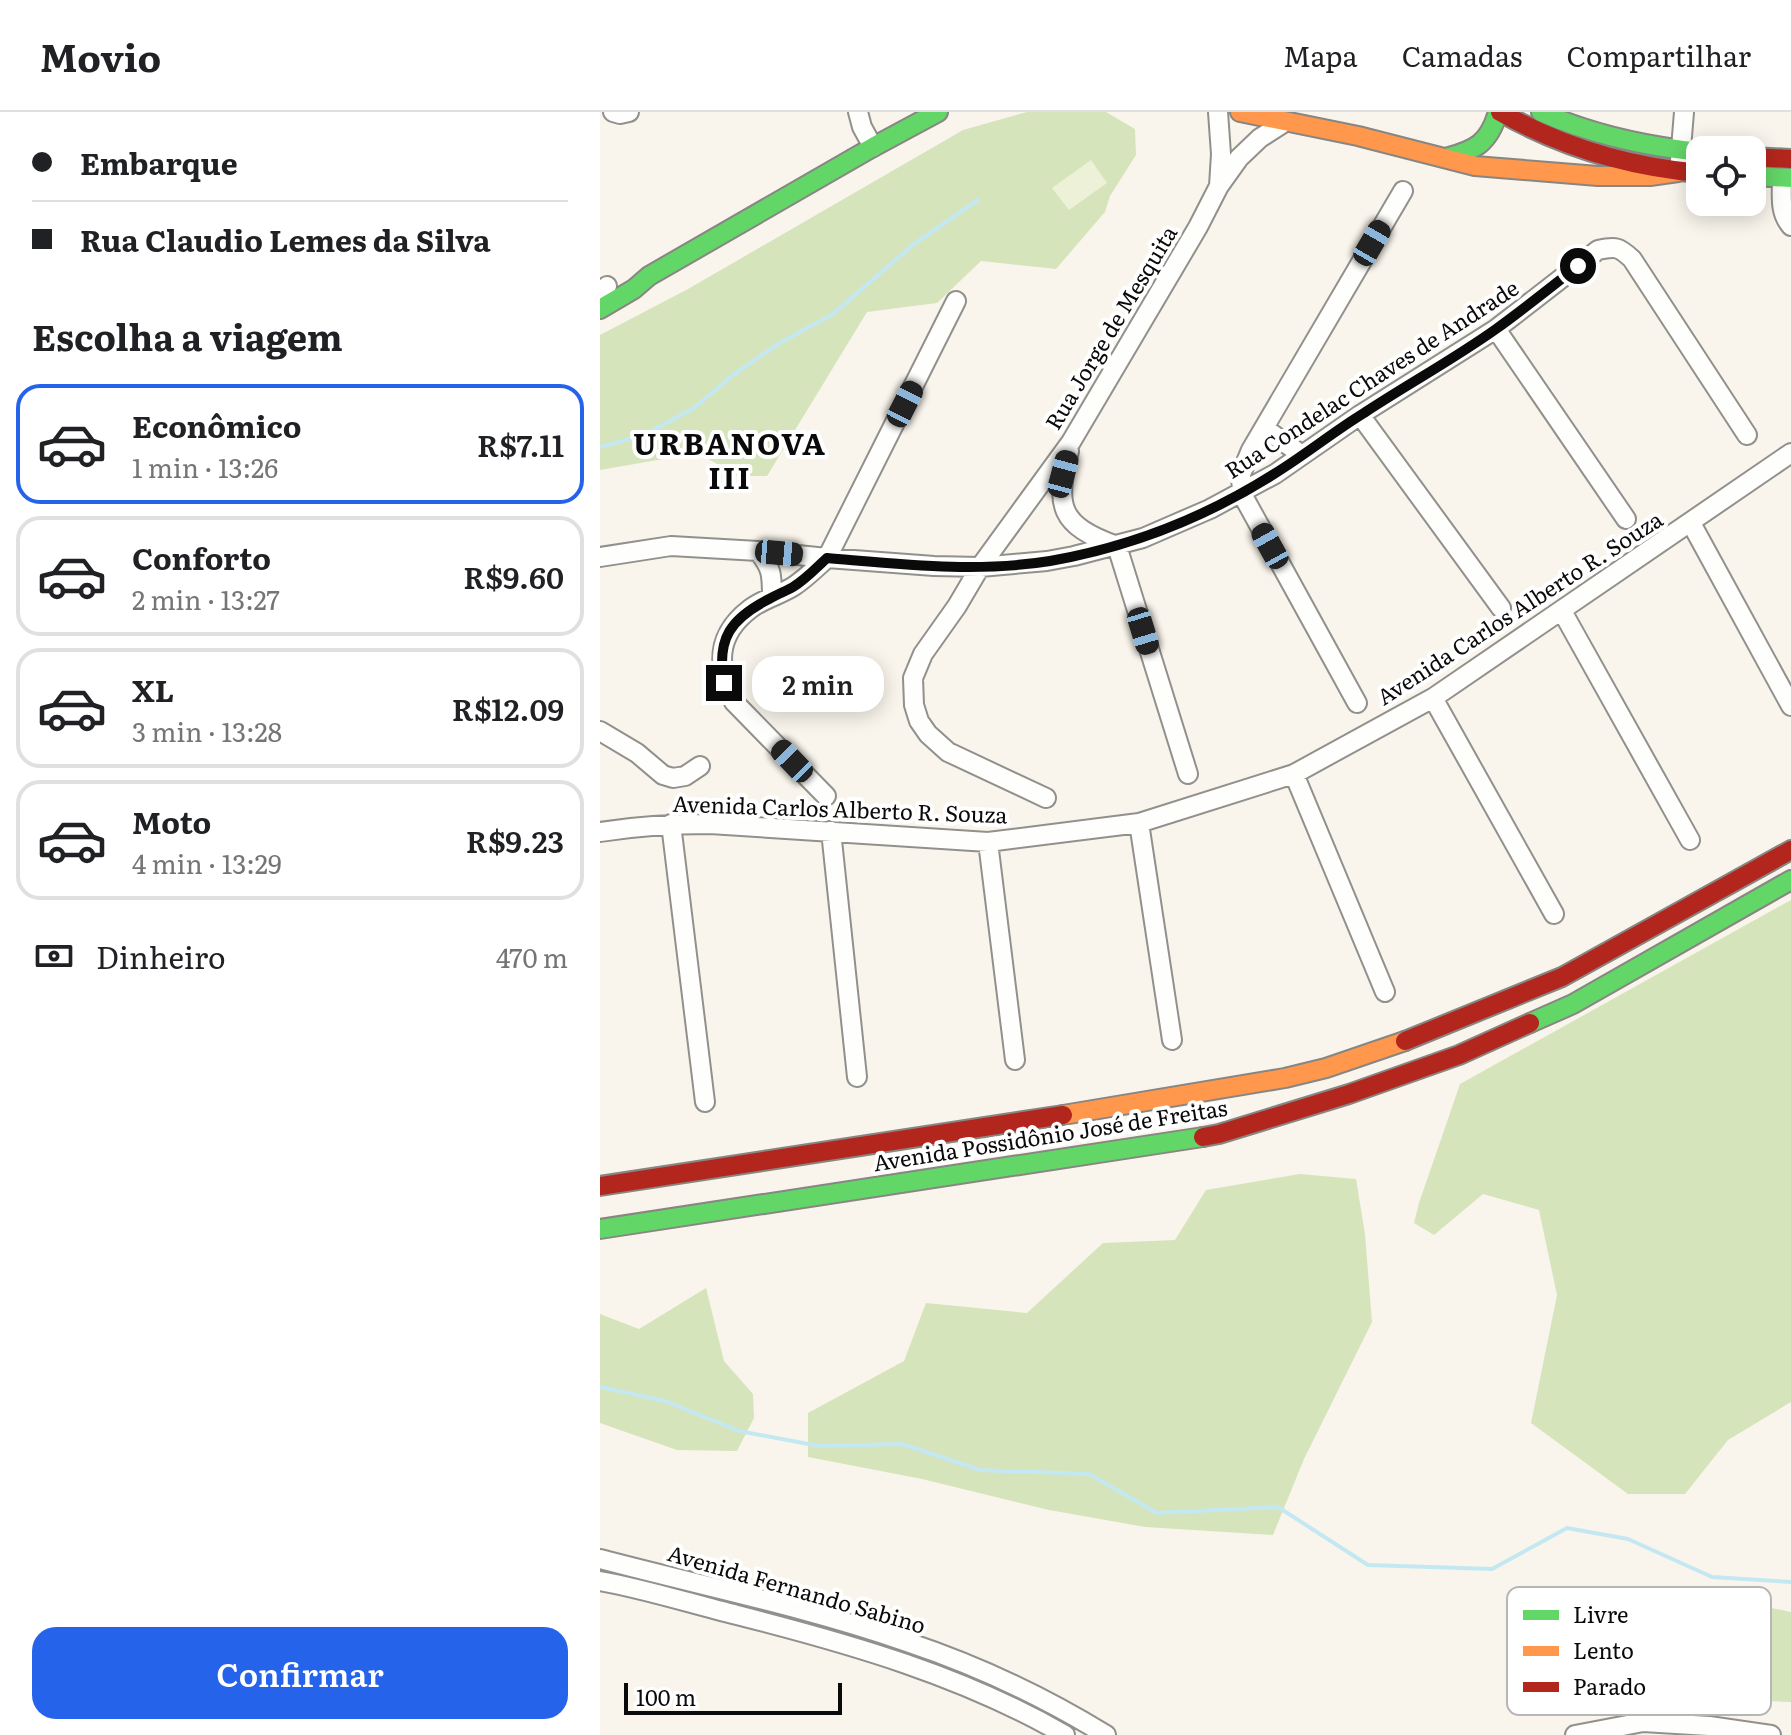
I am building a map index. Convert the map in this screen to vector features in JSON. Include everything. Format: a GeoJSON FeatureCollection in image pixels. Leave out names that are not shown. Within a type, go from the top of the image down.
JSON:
{"type":"FeatureCollection","features":[{"type":"Feature","properties":{"kind":"street"},"geometry":{"type":"LineString","coordinates":[[613,112],[629,112]]}},
{"type":"Feature","properties":{"kind":"street"},"geometry":{"type":"LineString","coordinates":[[847,112],[850,118],[860,119],[873,147]]}},
{"type":"Feature","properties":{"kind":"street"},"geometry":{"type":"LineString","coordinates":[[600,309],[634,289],[649,276],[938,112]]}},
{"type":"Feature","properties":{"kind":"street","name":"Rua Jorge de Mesquita"},"geometry":{"type":"LineString","coordinates":[[1218,112],[1221,154],[1219,186]]}},
{"type":"Feature","properties":{"kind":"street"},"geometry":{"type":"LineString","coordinates":[[1240,112],[1358,136],[1475,166],[1598,176],[1650,176],[1678,172]]}},
{"type":"Feature","properties":{"kind":"street"},"geometry":{"type":"LineString","coordinates":[[1446,158],[1467,153],[1481,145],[1493,130],[1499,112],[1544,136],[1637,164],[1686,172]]}},
{"type":"Feature","properties":{"kind":"street"},"geometry":{"type":"LineString","coordinates":[[1541,112],[1584,131],[1644,145],[1686,150]]}},
{"type":"Feature","properties":{"kind":"street"},"geometry":{"type":"LineString","coordinates":[[1684,112],[1688,136]]}},
{"type":"Feature","properties":{"kind":"street","name":"Rua Jorge de Mesquita"},"geometry":{"type":"LineString","coordinates":[[1046,798],[948,752],[928,734],[919,721],[914,705],[913,678],[923,654],[980,567],[1071,442],[1219,186],[1239,158],[1260,138],[1285,122]]}},
{"type":"Feature","properties":{"kind":"street"},"geometry":{"type":"LineString","coordinates":[[1766,158],[1791,159]]}},
{"type":"Feature","properties":{"kind":"street"},"geometry":{"type":"LineString","coordinates":[[1678,172],[1686,159]]}},
{"type":"Feature","properties":{"kind":"street"},"geometry":{"type":"LineString","coordinates":[[1766,177],[1786,178],[1782,209],[1791,226]]}},
{"type":"Feature","properties":{"kind":"street"},"geometry":{"type":"LineString","coordinates":[[1357,703],[1242,494],[1241,474],[1251,450],[1403,191]]}},
{"type":"Feature","properties":{"kind":"street","name":"Rua Condelac Chaves de Andrade"},"geometry":{"type":"LineString","coordinates":[[600,557],[671,546],[980,567],[1047,561],[1117,546],[1175,526],[1242,494],[1496,329],[1598,250],[1613,247],[1623,250],[1632,259],[1747,435]]}},
{"type":"Feature","properties":{"kind":"street"},"geometry":{"type":"LineString","coordinates":[[602,288],[649,276]]}},
{"type":"Feature","properties":{"kind":"street"},"geometry":{"type":"LineString","coordinates":[[826,796],[734,702],[724,683],[721,663],[724,643],[730,628],[751,609],[804,580],[827,558],[956,301]]}},
{"type":"Feature","properties":{"kind":"street"},"geometry":{"type":"LineString","coordinates":[[1496,329],[1626,519]]}},
{"type":"Feature","properties":{"kind":"street"},"geometry":{"type":"LineString","coordinates":[[1360,415],[1501,608]]}},
{"type":"Feature","properties":{"kind":"street"},"geometry":{"type":"LineString","coordinates":[[1264,428],[1302,455]]}},
{"type":"Feature","properties":{"kind":"street"},"geometry":{"type":"LineString","coordinates":[[1071,442],[1063,474],[1062,503],[1077,526],[1117,546],[1188,774]]}},
{"type":"Feature","properties":{"kind":"street","name":"Avenida Carlos Alberto R. Souza"},"geometry":{"type":"LineString","coordinates":[[600,832],[671,824],[710,824],[988,842],[1139,823],[1294,774],[1433,698],[1791,453]]}},
{"type":"Feature","properties":{"kind":"street"},"geometry":{"type":"LineString","coordinates":[[1691,523],[1791,706]]}},
{"type":"Feature","properties":{"kind":"street"},"geometry":{"type":"LineString","coordinates":[[758,551],[769,564],[772,597]]}},
{"type":"Feature","properties":{"kind":"street"},"geometry":{"type":"LineString","coordinates":[[1562,611],[1690,840]]}},
{"type":"Feature","properties":{"kind":"street"},"geometry":{"type":"LineString","coordinates":[[1433,698],[1554,914]]}},
{"type":"Feature","properties":{"kind":"street"},"geometry":{"type":"LineString","coordinates":[[600,731],[630,748],[663,775],[673,778],[685,776],[700,766]]}},
{"type":"Feature","properties":{"kind":"street"},"geometry":{"type":"LineString","coordinates":[[1294,774],[1385,992]]}},
{"type":"Feature","properties":{"kind":"street"},"geometry":{"type":"LineString","coordinates":[[1139,823],[1172,1040]]}},
{"type":"Feature","properties":{"kind":"street"},"geometry":{"type":"LineString","coordinates":[[671,824],[705,1102]]}},
{"type":"Feature","properties":{"kind":"street"},"geometry":{"type":"LineString","coordinates":[[831,831],[857,1077]]}},
{"type":"Feature","properties":{"kind":"street"},"geometry":{"type":"LineString","coordinates":[[988,842],[1015,1060]]}},
{"type":"Feature","properties":{"kind":"street","name":"Avenida Possidônio José de Freitas"},"geometry":{"type":"LineString","coordinates":[[600,1186],[1047,1118],[1285,1078],[1326,1068],[1416,1037],[1562,977],[1791,850]]}},
{"type":"Feature","properties":{"kind":"street","name":"Avenida Possidônio José de Freitas"},"geometry":{"type":"LineString","coordinates":[[600,1229],[1219,1134],[1349,1094],[1459,1055],[1573,1004],[1791,880]]}},
{"type":"Feature","properties":{"kind":"street","name":"Avenida Fernando Sabino"},"geometry":{"type":"LineString","coordinates":[[600,1559],[822,1616],[908,1642],[991,1675],[1106,1735]]}},
{"type":"Feature","properties":{"kind":"street","name":"Avenida Fernando Sabino"},"geometry":{"type":"LineString","coordinates":[[600,1581],[901,1661],[983,1693],[1065,1735]]}},
{"type":"Feature","properties":{"kind":"street"},"geometry":{"type":"LineString","coordinates":[[1575,1735],[1643,1722],[1709,1726],[1771,1735]]}},
{"type":"Feature","properties":{"kind":"green space"},"geometry":{"type":"Polygon","coordinates":[[[1027,112],[1106,112],[1135,129],[1136,155],[1110,196],[1105,212],[1056,269],[981,261],[937,303],[867,312],[767,476],[738,476],[698,453],[600,470],[600,335],[688,289],[963,130],[1027,112]]]}},
{"type":"Feature","properties":{"kind":"green space"},"geometry":{"type":"Polygon","coordinates":[[[1091,160],[1107,183],[1069,210],[1052,188],[1091,160]]]}},
{"type":"Feature","properties":{"kind":"green space"},"geometry":{"type":"Polygon","coordinates":[[[1791,900],[1791,1402],[1728,1440],[1685,1494],[1628,1494],[1531,1423],[1557,1295],[1539,1210],[1483,1194],[1434,1235],[1414,1223],[1419,1203],[1460,1084],[1791,900]]]}},
{"type":"Feature","properties":{"kind":"green space"},"geometry":{"type":"Polygon","coordinates":[[[1300,1174],[1356,1179],[1365,1234],[1372,1322],[1304,1459],[1273,1535],[1145,1527],[1049,1510],[922,1479],[808,1457],[808,1413],[904,1361],[926,1303],[1027,1313],[1103,1243],[1175,1240],[1206,1190],[1300,1174]]]}},
{"type":"Feature","properties":{"kind":"green space"},"geometry":{"type":"Polygon","coordinates":[[[706,1288],[724,1361],[753,1394],[754,1418],[737,1451],[677,1450],[600,1423],[600,1314],[639,1329],[706,1288]]]}},
{"type":"Feature","properties":{"kind":"green space"},"geometry":{"type":"Polygon","coordinates":[[[1771,1608],[1791,1612],[1791,1702],[1771,1701],[1771,1608]]]}},
{"type":"Feature","properties":{"kind":"waterway"},"geometry":{"type":"LineString","coordinates":[[600,447],[644,435],[694,408],[733,375],[778,344],[833,314],[914,244],[978,200]]}},
{"type":"Feature","properties":{"kind":"waterway"},"geometry":{"type":"LineString","coordinates":[[600,1387],[665,1401],[739,1431],[819,1446],[902,1444],[980,1470],[1089,1474],[1157,1513],[1278,1507],[1368,1565],[1492,1569],[1567,1528],[1628,1539],[1712,1577],[1791,1582]]}},
{"type":"Feature","properties":{"kind":"traffic: fast"},"geometry":{"type":"LineString","coordinates":[[600,309],[634,289],[649,276],[938,112]]}},
{"type":"Feature","properties":{"kind":"traffic: fast"},"geometry":{"type":"LineString","coordinates":[[1446,158],[1480,144],[1498,112]]}},
{"type":"Feature","properties":{"kind":"traffic: fast"},"geometry":{"type":"LineString","coordinates":[[1541,112],[1619,138],[1686,150]]}},
{"type":"Feature","properties":{"kind":"traffic: fast"},"geometry":{"type":"LineString","coordinates":[[1766,177],[1791,178]]}},
{"type":"Feature","properties":{"kind":"traffic: fast"},"geometry":{"type":"LineString","coordinates":[[1530,1023],[1573,1004],[1791,880]]}},
{"type":"Feature","properties":{"kind":"traffic: fast"},"geometry":{"type":"LineString","coordinates":[[600,1229],[1203,1137]]}},
{"type":"Feature","properties":{"kind":"traffic: slow"},"geometry":{"type":"LineString","coordinates":[[1240,112],[1358,136],[1475,166],[1598,176],[1650,176],[1678,172]]}},
{"type":"Feature","properties":{"kind":"traffic: slow"},"geometry":{"type":"LineString","coordinates":[[1063,1115],[1285,1078],[1326,1068],[1405,1041]]}},
{"type":"Feature","properties":{"kind":"traffic: jam"},"geometry":{"type":"LineString","coordinates":[[1500,112],[1547,135],[1597,153],[1648,166],[1686,171]]}},
{"type":"Feature","properties":{"kind":"traffic: jam"},"geometry":{"type":"LineString","coordinates":[[1766,158],[1791,159]]}},
{"type":"Feature","properties":{"kind":"traffic: jam"},"geometry":{"type":"LineString","coordinates":[[1405,1041],[1562,977],[1791,850]]}},
{"type":"Feature","properties":{"kind":"traffic: jam"},"geometry":{"type":"LineString","coordinates":[[1203,1137],[1349,1094],[1459,1055],[1530,1023]]}},
{"type":"Feature","properties":{"kind":"traffic: jam"},"geometry":{"type":"LineString","coordinates":[[600,1186],[1063,1115]]}},
{"type":"Feature","properties":{"kind":"district","name":"URBANOVA III"},"geometry":{"type":"Point","coordinates":[730,459]}},
{"type":"Feature","properties":{"kind":"route"},"geometry":{"type":"LineString","coordinates":[[724,683],[721,663],[730,628],[751,609],[804,580],[827,558],[934,566],[1018,564],[1074,556],[1175,526],[1242,494],[1275,474],[1360,415],[1496,329],[1578,266]]}}]}
